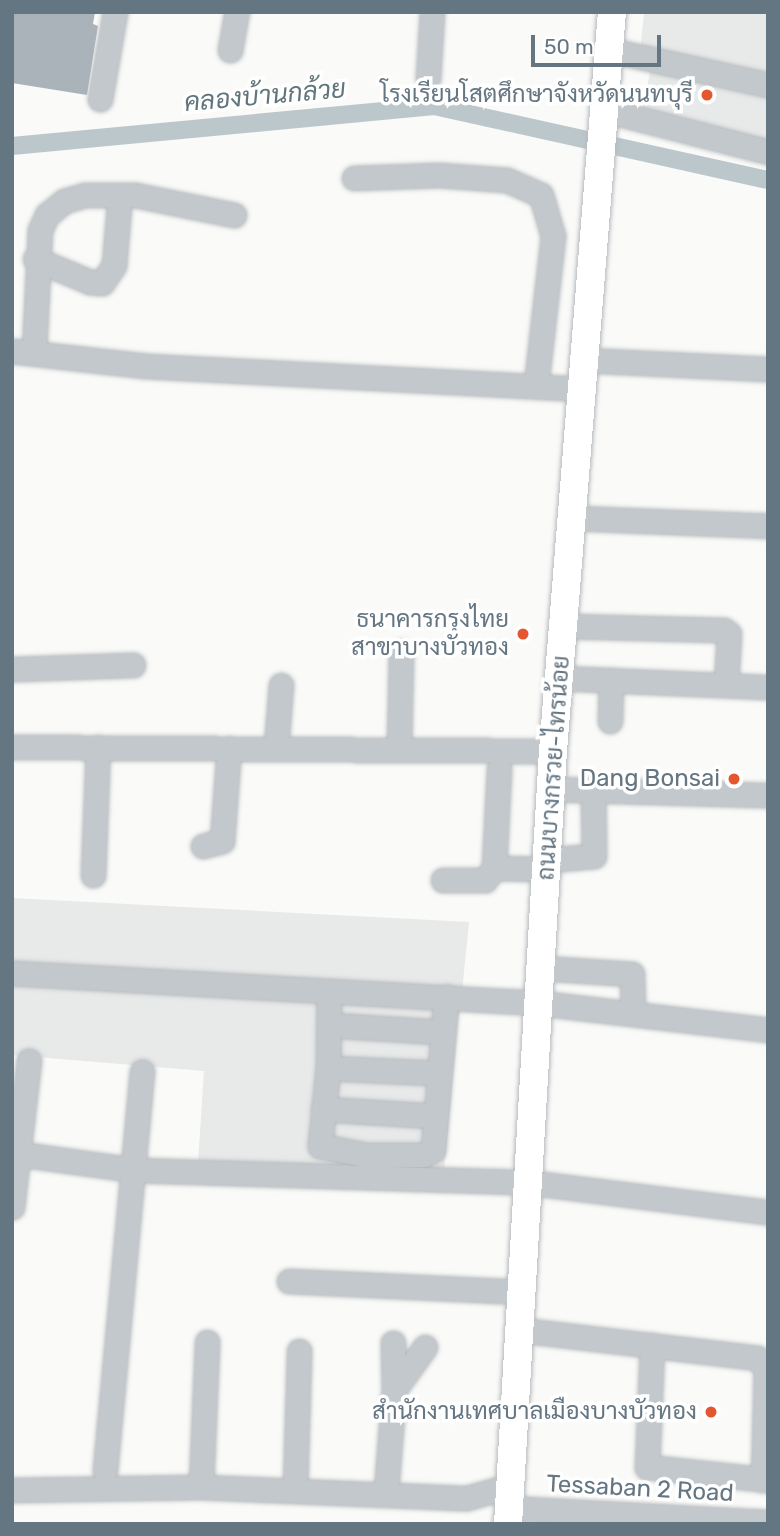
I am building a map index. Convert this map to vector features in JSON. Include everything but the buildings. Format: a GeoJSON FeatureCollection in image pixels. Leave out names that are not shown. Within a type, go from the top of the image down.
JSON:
{"type":"FeatureCollection","features":[{"type":"Feature","properties":{"kind":"main road","name":"ถนนบางกรวย-ไทรน้อย"},"geometry":{"type":"LineString","coordinates":[[509,1506],[553,751],[572,518],[579,389],[612,12]]}},
{"type":"Feature","properties":{"kind":"street"},"geometry":{"type":"LineString","coordinates":[[100,99],[115,12]]}},
{"type":"Feature","properties":{"kind":"street"},"geometry":{"type":"LineString","coordinates":[[229,50],[237,12]]}},
{"type":"Feature","properties":{"kind":"street"},"geometry":{"type":"LineString","coordinates":[[428,78],[432,12]]}},
{"type":"Feature","properties":{"kind":"street"},"geometry":{"type":"LineString","coordinates":[[609,50],[768,85]]}},
{"type":"Feature","properties":{"kind":"street"},"geometry":{"type":"LineString","coordinates":[[605,115],[768,152]]}},
{"type":"Feature","properties":{"kind":"street"},"geometry":{"type":"LineString","coordinates":[[354,178],[439,175],[507,180],[541,195],[553,236],[536,386]]}},
{"type":"Feature","properties":{"kind":"street"},"geometry":{"type":"LineString","coordinates":[[234,215],[181,202],[120,195],[85,195],[64,201],[47,215],[35,259],[23,351],[146,366],[579,389]]}},
{"type":"Feature","properties":{"kind":"street"},"geometry":{"type":"LineString","coordinates":[[35,259],[102,283],[114,265],[120,195]]}},
{"type":"Feature","properties":{"kind":"street"},"geometry":{"type":"LineString","coordinates":[[582,360],[768,369]]}},
{"type":"Feature","properties":{"kind":"street"},"geometry":{"type":"LineString","coordinates":[[572,518],[768,526]]}},
{"type":"Feature","properties":{"kind":"street"},"geometry":{"type":"LineString","coordinates":[[563,626],[724,630],[729,634],[726,685]]}},
{"type":"Feature","properties":{"kind":"street"},"geometry":{"type":"LineString","coordinates":[[398,750],[401,652]]}},
{"type":"Feature","properties":{"kind":"street"},"geometry":{"type":"LineString","coordinates":[[12,668],[133,665]]}},
{"type":"Feature","properties":{"kind":"street"},"geometry":{"type":"LineString","coordinates":[[559,678],[768,687]]}},
{"type":"Feature","properties":{"kind":"street"},"geometry":{"type":"LineString","coordinates":[[610,721],[611,680]]}},
{"type":"Feature","properties":{"kind":"street"},"geometry":{"type":"LineString","coordinates":[[276,748],[281,685]]}},
{"type":"Feature","properties":{"kind":"street"},"geometry":{"type":"LineString","coordinates":[[12,747],[553,751]]}},
{"type":"Feature","properties":{"kind":"street"},"geometry":{"type":"LineString","coordinates":[[93,875],[98,747]]}},
{"type":"Feature","properties":{"kind":"street"},"geometry":{"type":"LineString","coordinates":[[202,846],[222,841],[229,748]]}},
{"type":"Feature","properties":{"kind":"street"},"geometry":{"type":"LineString","coordinates":[[443,880],[485,880],[494,868],[499,769]]}},
{"type":"Feature","properties":{"kind":"street"},"geometry":{"type":"LineString","coordinates":[[551,789],[768,795]]}},
{"type":"Feature","properties":{"kind":"street"},"geometry":{"type":"LineString","coordinates":[[494,868],[547,865],[594,856],[593,791]]}},
{"type":"Feature","properties":{"kind":"street"},"geometry":{"type":"LineString","coordinates":[[541,968],[632,974],[634,1014]]}},
{"type":"Feature","properties":{"kind":"street"},"geometry":{"type":"LineString","coordinates":[[12,973],[539,1003],[768,1030]]}},
{"type":"Feature","properties":{"kind":"street"},"geometry":{"type":"LineString","coordinates":[[329,991],[328,1068],[321,1148],[366,1156],[430,1154],[446,997]]}},
{"type":"Feature","properties":{"kind":"street"},"geometry":{"type":"LineString","coordinates":[[330,1025],[441,1031]]}},
{"type":"Feature","properties":{"kind":"street"},"geometry":{"type":"LineString","coordinates":[[12,1207],[15,1153],[29,1061]]}},
{"type":"Feature","properties":{"kind":"street"},"geometry":{"type":"LineString","coordinates":[[328,1068],[437,1073]]}},
{"type":"Feature","properties":{"kind":"street"},"geometry":{"type":"LineString","coordinates":[[105,1470],[142,1072]]}},
{"type":"Feature","properties":{"kind":"street"},"geometry":{"type":"LineString","coordinates":[[323,1109],[435,1116]]}},
{"type":"Feature","properties":{"kind":"street"},"geometry":{"type":"LineString","coordinates":[[15,1153],[134,1171],[526,1182],[768,1212]]}},
{"type":"Feature","properties":{"kind":"street"},"geometry":{"type":"LineString","coordinates":[[289,1281],[523,1292]]}},
{"type":"Feature","properties":{"kind":"street"},"geometry":{"type":"LineString","coordinates":[[520,1330],[733,1354],[765,1363],[765,1480],[647,1467],[652,1345]]}},
{"type":"Feature","properties":{"kind":"street"},"geometry":{"type":"LineString","coordinates":[[201,1487],[207,1342]]}},
{"type":"Feature","properties":{"kind":"street"},"geometry":{"type":"LineString","coordinates":[[386,1491],[394,1390],[393,1343]]}},
{"type":"Feature","properties":{"kind":"street"},"geometry":{"type":"LineString","coordinates":[[394,1390],[425,1347]]}},
{"type":"Feature","properties":{"kind":"street"},"geometry":{"type":"LineString","coordinates":[[295,1489],[299,1350]]}},
{"type":"Feature","properties":{"kind":"street","name":"Tessaban 2 Road"},"geometry":{"type":"LineString","coordinates":[[12,1490],[201,1487],[386,1491],[467,1498],[509,1506],[715,1521],[768,1522]]}},
{"type":"Feature","properties":{"kind":"shaded area","name":"โรงเรียนโสตศึกษาจังหวัดนนทบุรี"},"geometry":{"type":"Polygon","coordinates":[[[644,12],[768,12],[768,153],[640,123],[651,67],[639,63],[644,12]]]}},
{"type":"Feature","properties":{"kind":"shaded area"},"geometry":{"type":"Polygon","coordinates":[[[12,898],[469,922],[443,1181],[197,1178],[204,1071],[12,1055],[12,898]]]}},
{"type":"Feature","properties":{"kind":"waterway","name":"คลองบ้านกล้วย"},"geometry":{"type":"LineString","coordinates":[[12,146],[434,106],[768,180]]}},
{"type":"Feature","properties":{"kind":"place","name":"โรงเรียนโสตศึกษาจังหวัดนนทบุรี"},"geometry":{"type":"Point","coordinates":[707,95]}},
{"type":"Feature","properties":{"kind":"place","name":"ธนาคารกรุงไทย สาขาบางบัวทอง"},"geometry":{"type":"Point","coordinates":[523,634]}},
{"type":"Feature","properties":{"kind":"place","name":"Dang Bonsai"},"geometry":{"type":"Point","coordinates":[734,779]}},
{"type":"Feature","properties":{"kind":"place","name":"สำนักงานเทศบาลเมืองบางบัวทอง"},"geometry":{"type":"Point","coordinates":[711,1412]}}]}
